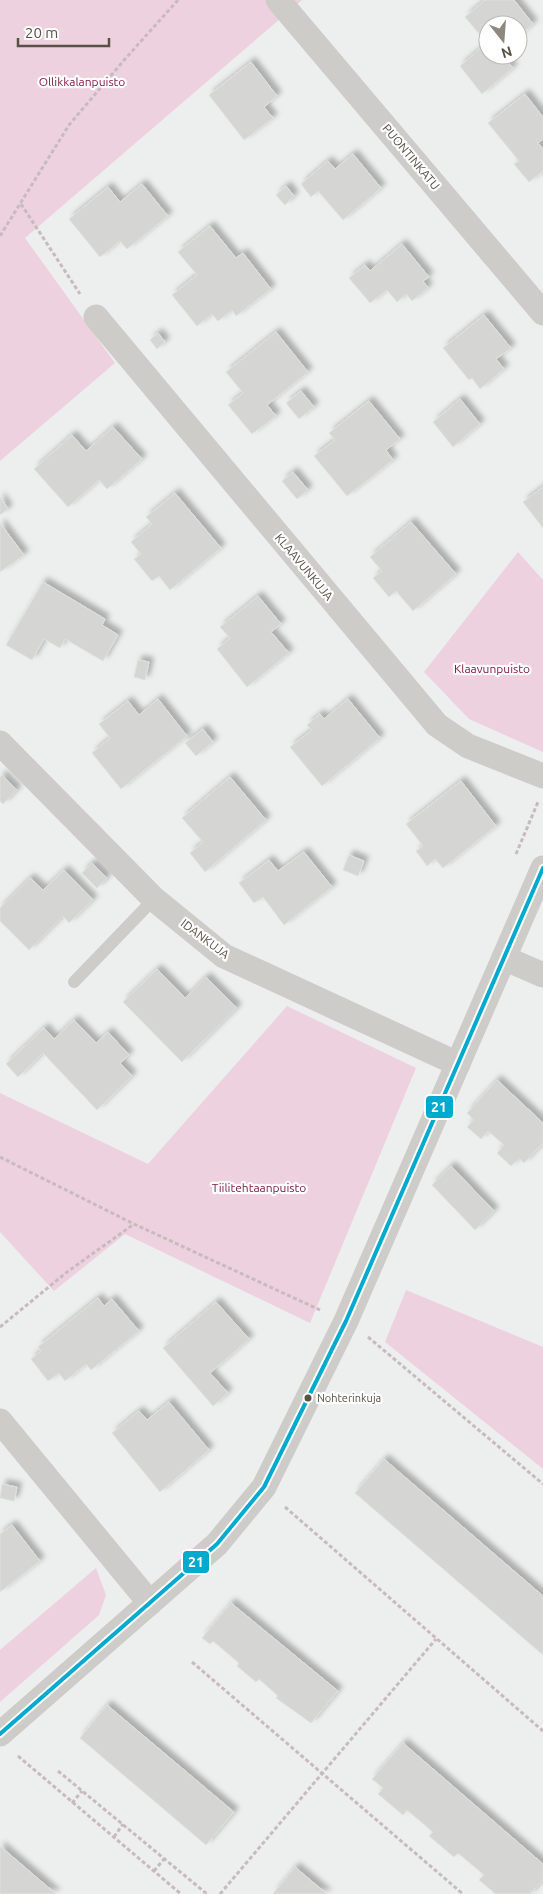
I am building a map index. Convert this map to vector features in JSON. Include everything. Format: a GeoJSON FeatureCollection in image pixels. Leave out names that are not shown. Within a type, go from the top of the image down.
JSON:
{"type":"FeatureCollection","features":[{"type":"Feature","properties":{"kind":"street","name":"PUONTINKATU"},"geometry":{"type":"LineString","coordinates":[[278,0],[543,313]]}},
{"type":"Feature","properties":{"kind":"street","name":"KLAAVUNKUJA"},"geometry":{"type":"LineString","coordinates":[[96,317],[437,725],[468,746],[543,776]]}},
{"type":"Feature","properties":{"kind":"street","name":"IDANKUJA"},"geometry":{"type":"LineString","coordinates":[[0,743],[154,899],[224,956],[458,1064]]}},
{"type":"Feature","properties":{"kind":"street"},"geometry":{"type":"LineString","coordinates":[[6,1743],[150,1603],[217,1544],[264,1487],[346,1321],[543,868]]}},
{"type":"Feature","properties":{"kind":"street"},"geometry":{"type":"LineString","coordinates":[[504,958],[543,975]]}},
{"type":"Feature","properties":{"kind":"street"},"geometry":{"type":"LineString","coordinates":[[0,1421],[150,1603]]}},
{"type":"Feature","properties":{"kind":"lane"},"geometry":{"type":"LineString","coordinates":[[74,982],[154,899]]}},
{"type":"Feature","properties":{"kind":"path"},"geometry":{"type":"LineString","coordinates":[[0,236],[22,204],[69,125],[178,0]]}},
{"type":"Feature","properties":{"kind":"path"},"geometry":{"type":"LineString","coordinates":[[22,204],[96,317]]}},
{"type":"Feature","properties":{"kind":"path"},"geometry":{"type":"LineString","coordinates":[[0,1157],[134,1224],[346,1321],[543,1484]]}},
{"type":"Feature","properties":{"kind":"path"},"geometry":{"type":"LineString","coordinates":[[0,1327],[67,1272],[134,1224]]}},
{"type":"Feature","properties":{"kind":"path"},"geometry":{"type":"LineString","coordinates":[[264,1487],[436,1640],[543,1731]]}},
{"type":"Feature","properties":{"kind":"path"},"geometry":{"type":"LineString","coordinates":[[220,1894],[436,1640]]}},
{"type":"Feature","properties":{"kind":"path"},"geometry":{"type":"LineString","coordinates":[[192,1662],[463,1894]]}},
{"type":"Feature","properties":{"kind":"path"},"geometry":{"type":"LineString","coordinates":[[6,1743],[72,1803],[181,1894]]}},
{"type":"Feature","properties":{"kind":"path"},"geometry":{"type":"LineString","coordinates":[[58,1771],[207,1894]]}},
{"type":"Feature","properties":{"kind":"path"},"geometry":{"type":"LineString","coordinates":[[72,1803],[82,1791]]}},
{"type":"Feature","properties":{"kind":"path"},"geometry":{"type":"LineString","coordinates":[[114,1837],[123,1824]]}},
{"type":"Feature","properties":{"kind":"path"},"geometry":{"type":"LineString","coordinates":[[154,1871],[164,1858]]}},
{"type":"Feature","properties":{"kind":"green space","name":"Ollikkalanpuisto"},"geometry":{"type":"Polygon","coordinates":[[[0,0],[302,0],[25,238],[115,363],[0,461],[0,0]]]}},
{"type":"Feature","properties":{"kind":"green space","name":"Klaavunpuisto"},"geometry":{"type":"Polygon","coordinates":[[[518,552],[543,580],[543,752],[469,719],[424,672],[518,552]]]}},
{"type":"Feature","properties":{"kind":"green space","name":"Tiilitehtaanpuisto"},"geometry":{"type":"Polygon","coordinates":[[[287,1006],[416,1068],[310,1323],[125,1234],[54,1291],[0,1232],[0,1093],[148,1164],[287,1006]]]}},
{"type":"Feature","properties":{"kind":"green space"},"geometry":{"type":"Polygon","coordinates":[[[406,1290],[543,1347],[543,1469],[385,1342],[406,1290]]]}},
{"type":"Feature","properties":{"kind":"green space"},"geometry":{"type":"Polygon","coordinates":[[[96,1568],[106,1595],[99,1615],[0,1702],[0,1650],[96,1568]]]}},
{"type":"Feature","properties":{"kind":"building"},"geometry":{"type":"Polygon","coordinates":[[[485,0],[514,0],[526,15],[478,15],[478,32],[465,17],[485,0]]]}},
{"type":"Feature","properties":{"kind":"building"},"geometry":{"type":"Polygon","coordinates":[[[528,18],[533,24],[528,28],[528,18]]]}},
{"type":"Feature","properties":{"kind":"building"},"geometry":{"type":"Polygon","coordinates":[[[478,51],[478,65],[510,65],[513,68],[482,94],[460,66],[478,51]]]}},
{"type":"Feature","properties":{"kind":"building"},"geometry":{"type":"Polygon","coordinates":[[[251,62],[277,96],[264,107],[273,118],[244,140],[209,95],[251,62]]]}},
{"type":"Feature","properties":{"kind":"building"},"geometry":{"type":"Polygon","coordinates":[[[525,94],[543,117],[543,139],[538,143],[543,149],[543,171],[529,182],[514,164],[519,161],[488,123],[525,94]]]}},
{"type":"Feature","properties":{"kind":"building"},"geometry":{"type":"Polygon","coordinates":[[[353,154],[381,188],[343,220],[318,191],[311,197],[301,184],[328,161],[335,169],[353,154]]]}},
{"type":"Feature","properties":{"kind":"building"},"geometry":{"type":"Polygon","coordinates":[[[142,184],[168,216],[127,249],[120,241],[100,257],[69,219],[108,187],[120,202],[142,184]]]}},
{"type":"Feature","properties":{"kind":"building"},"geometry":{"type":"Polygon","coordinates":[[[286,186],[294,196],[285,205],[276,195],[286,186]]]}},
{"type":"Feature","properties":{"kind":"building"},"geometry":{"type":"Polygon","coordinates":[[[210,226],[236,258],[243,253],[271,289],[236,316],[232,310],[218,321],[212,314],[197,326],[172,295],[197,275],[178,252],[210,226]]]}},
{"type":"Feature","properties":{"kind":"building"},"geometry":{"type":"Polygon","coordinates":[[[402,244],[429,277],[423,281],[428,288],[412,301],[406,294],[397,302],[387,290],[370,303],[349,278],[365,265],[370,271],[402,244]]]}},
{"type":"Feature","properties":{"kind":"building"},"geometry":{"type":"Polygon","coordinates":[[[484,315],[511,348],[496,359],[504,369],[480,389],[472,378],[469,380],[443,348],[484,315]]]}},
{"type":"Feature","properties":{"kind":"building"},"geometry":{"type":"Polygon","coordinates":[[[276,332],[308,372],[267,405],[276,416],[252,434],[228,405],[243,393],[226,372],[276,332]]]}},
{"type":"Feature","properties":{"kind":"building"},"geometry":{"type":"Polygon","coordinates":[[[158,333],[165,342],[157,349],[150,340],[158,333]]]}},
{"type":"Feature","properties":{"kind":"building"},"geometry":{"type":"Polygon","coordinates":[[[301,391],[314,407],[299,419],[286,403],[301,391]]]}},
{"type":"Feature","properties":{"kind":"building"},"geometry":{"type":"Polygon","coordinates":[[[460,399],[480,424],[453,447],[433,422],[460,399]]]}},
{"type":"Feature","properties":{"kind":"building"},"geometry":{"type":"Polygon","coordinates":[[[369,401],[400,439],[386,450],[393,460],[347,496],[314,456],[335,440],[329,433],[369,401]]]}},
{"type":"Feature","properties":{"kind":"building"},"geometry":{"type":"Polygon","coordinates":[[[113,427],[142,459],[107,489],[99,480],[68,507],[34,469],[72,435],[86,451],[113,427]]]}},
{"type":"Feature","properties":{"kind":"building"},"geometry":{"type":"Polygon","coordinates":[[[293,472],[308,490],[297,499],[282,481],[293,472]]]}},
{"type":"Feature","properties":{"kind":"building"},"geometry":{"type":"Polygon","coordinates":[[[543,487],[543,528],[523,502],[543,487]]]}},
{"type":"Feature","properties":{"kind":"building"},"geometry":{"type":"Polygon","coordinates":[[[175,493],[221,548],[170,590],[159,576],[152,581],[134,559],[141,554],[131,542],[152,524],[146,517],[175,493]]]}},
{"type":"Feature","properties":{"kind":"building"},"geometry":{"type":"Polygon","coordinates":[[[0,497],[8,509],[0,515],[0,497]]]}},
{"type":"Feature","properties":{"kind":"building"},"geometry":{"type":"Polygon","coordinates":[[[411,522],[456,574],[413,611],[396,591],[389,597],[373,578],[382,571],[370,557],[411,522]]]}},
{"type":"Feature","properties":{"kind":"building"},"geometry":{"type":"Polygon","coordinates":[[[0,523],[24,555],[0,572],[0,523]]]}},
{"type":"Feature","properties":{"kind":"building"},"geometry":{"type":"Polygon","coordinates":[[[43,582],[105,619],[102,625],[118,635],[103,661],[65,639],[60,648],[44,639],[32,660],[6,645],[43,582]]]}},
{"type":"Feature","properties":{"kind":"building"},"geometry":{"type":"Polygon","coordinates":[[[258,596],[281,624],[271,632],[289,653],[247,687],[217,649],[230,638],[220,627],[258,596]]]}},
{"type":"Feature","properties":{"kind":"building"},"geometry":{"type":"Polygon","coordinates":[[[138,660],[149,662],[145,680],[134,677],[138,660]]]}},
{"type":"Feature","properties":{"kind":"building"},"geometry":{"type":"Polygon","coordinates":[[[158,699],[187,736],[121,789],[92,753],[110,738],[99,724],[128,701],[139,715],[158,699]]]}},
{"type":"Feature","properties":{"kind":"building"},"geometry":{"type":"Polygon","coordinates":[[[348,699],[380,738],[322,786],[290,747],[312,730],[307,725],[320,714],[324,719],[348,699]]]}},
{"type":"Feature","properties":{"kind":"building"},"geometry":{"type":"Polygon","coordinates":[[[203,729],[213,742],[196,756],[185,743],[203,729]]]}},
{"type":"Feature","properties":{"kind":"building"},"geometry":{"type":"Polygon","coordinates":[[[2,775],[17,790],[3,804],[0,801],[0,777],[2,775]]]}},
{"type":"Feature","properties":{"kind":"building"},"geometry":{"type":"Polygon","coordinates":[[[230,777],[266,820],[205,872],[190,853],[203,842],[182,818],[230,777]]]}},
{"type":"Feature","properties":{"kind":"building"},"geometry":{"type":"Polygon","coordinates":[[[461,781],[496,826],[443,868],[435,859],[427,866],[416,851],[423,846],[406,824],[461,781]]]}},
{"type":"Feature","properties":{"kind":"building"},"geometry":{"type":"Polygon","coordinates":[[[304,852],[332,887],[284,925],[263,897],[254,903],[239,883],[269,860],[278,871],[304,852]]]}},
{"type":"Feature","properties":{"kind":"building"},"geometry":{"type":"Polygon","coordinates":[[[349,855],[364,861],[358,876],[343,870],[349,855]]]}},
{"type":"Feature","properties":{"kind":"building"},"geometry":{"type":"Polygon","coordinates":[[[92,863],[107,878],[97,888],[82,873],[92,863]]]}},
{"type":"Feature","properties":{"kind":"building"},"geometry":{"type":"Polygon","coordinates":[[[64,870],[93,900],[69,923],[63,916],[29,950],[0,921],[0,908],[30,878],[43,890],[64,870]]]}},
{"type":"Feature","properties":{"kind":"building"},"geometry":{"type":"Polygon","coordinates":[[[157,969],[185,998],[206,977],[237,1008],[182,1062],[123,1002],[157,969]]]}},
{"type":"Feature","properties":{"kind":"building"},"geometry":{"type":"Polygon","coordinates":[[[74,1020],[96,1043],[108,1032],[129,1055],[120,1063],[132,1076],[97,1110],[43,1053],[18,1077],[6,1064],[44,1028],[54,1039],[74,1020]]]}},
{"type":"Feature","properties":{"kind":"building"},"geometry":{"type":"Polygon","coordinates":[[[497,1080],[543,1123],[543,1143],[524,1163],[519,1158],[511,1166],[497,1153],[504,1145],[488,1131],[481,1139],[467,1127],[474,1120],[467,1113],[497,1080]]]}},
{"type":"Feature","properties":{"kind":"building"},"geometry":{"type":"Polygon","coordinates":[[[451,1166],[494,1211],[475,1230],[432,1185],[451,1166]]]}},
{"type":"Feature","properties":{"kind":"building"},"geometry":{"type":"Polygon","coordinates":[[[98,1298],[104,1306],[112,1299],[139,1331],[91,1370],[86,1364],[65,1381],[59,1373],[48,1381],[31,1359],[41,1351],[38,1347],[98,1298]]]}},
{"type":"Feature","properties":{"kind":"building"},"geometry":{"type":"Polygon","coordinates":[[[216,1302],[249,1339],[210,1373],[228,1393],[213,1406],[163,1348],[216,1302]]]}},
{"type":"Feature","properties":{"kind":"building"},"geometry":{"type":"Polygon","coordinates":[[[169,1402],[209,1450],[160,1492],[112,1433],[139,1411],[147,1420],[169,1402]]]}},
{"type":"Feature","properties":{"kind":"building"},"geometry":{"type":"Polygon","coordinates":[[[384,1459],[543,1596],[543,1655],[355,1493],[384,1459]]]}},
{"type":"Feature","properties":{"kind":"building"},"geometry":{"type":"Polygon","coordinates":[[[2,1484],[17,1487],[14,1501],[0,1498],[2,1484]]]}},
{"type":"Feature","properties":{"kind":"building"},"geometry":{"type":"Polygon","coordinates":[[[12,1525],[40,1561],[0,1592],[0,1534],[12,1525]]]}},
{"type":"Feature","properties":{"kind":"building"},"geometry":{"type":"Polygon","coordinates":[[[231,1603],[338,1691],[311,1723],[276,1698],[278,1696],[259,1679],[256,1682],[237,1666],[239,1663],[213,1641],[210,1644],[202,1638],[231,1603]]]}},
{"type":"Feature","properties":{"kind":"building"},"geometry":{"type":"Polygon","coordinates":[[[107,1705],[234,1812],[206,1845],[80,1738],[107,1705]]]}},
{"type":"Feature","properties":{"kind":"building"},"geometry":{"type":"Polygon","coordinates":[[[403,1743],[543,1864],[543,1879],[530,1894],[496,1894],[479,1880],[484,1875],[458,1853],[454,1857],[429,1836],[433,1832],[407,1810],[403,1815],[378,1794],[383,1788],[372,1779],[403,1743]]]}},
{"type":"Feature","properties":{"kind":"building"},"geometry":{"type":"Polygon","coordinates":[[[0,1846],[56,1894],[0,1894],[0,1846]]]}},
{"type":"Feature","properties":{"kind":"building"},"geometry":{"type":"Polygon","coordinates":[[[295,1867],[327,1894],[273,1894],[295,1867]]]}},
{"type":"Feature","properties":{"kind":"transit line","name":"21"},"geometry":{"type":"LineString","coordinates":[[0,1734],[217,1544],[264,1487],[346,1321],[543,868]]}},
{"type":"Feature","properties":{"kind":"place","name":"Nohterinkuja"},"geometry":{"type":"Point","coordinates":[308,1398]}}]}
